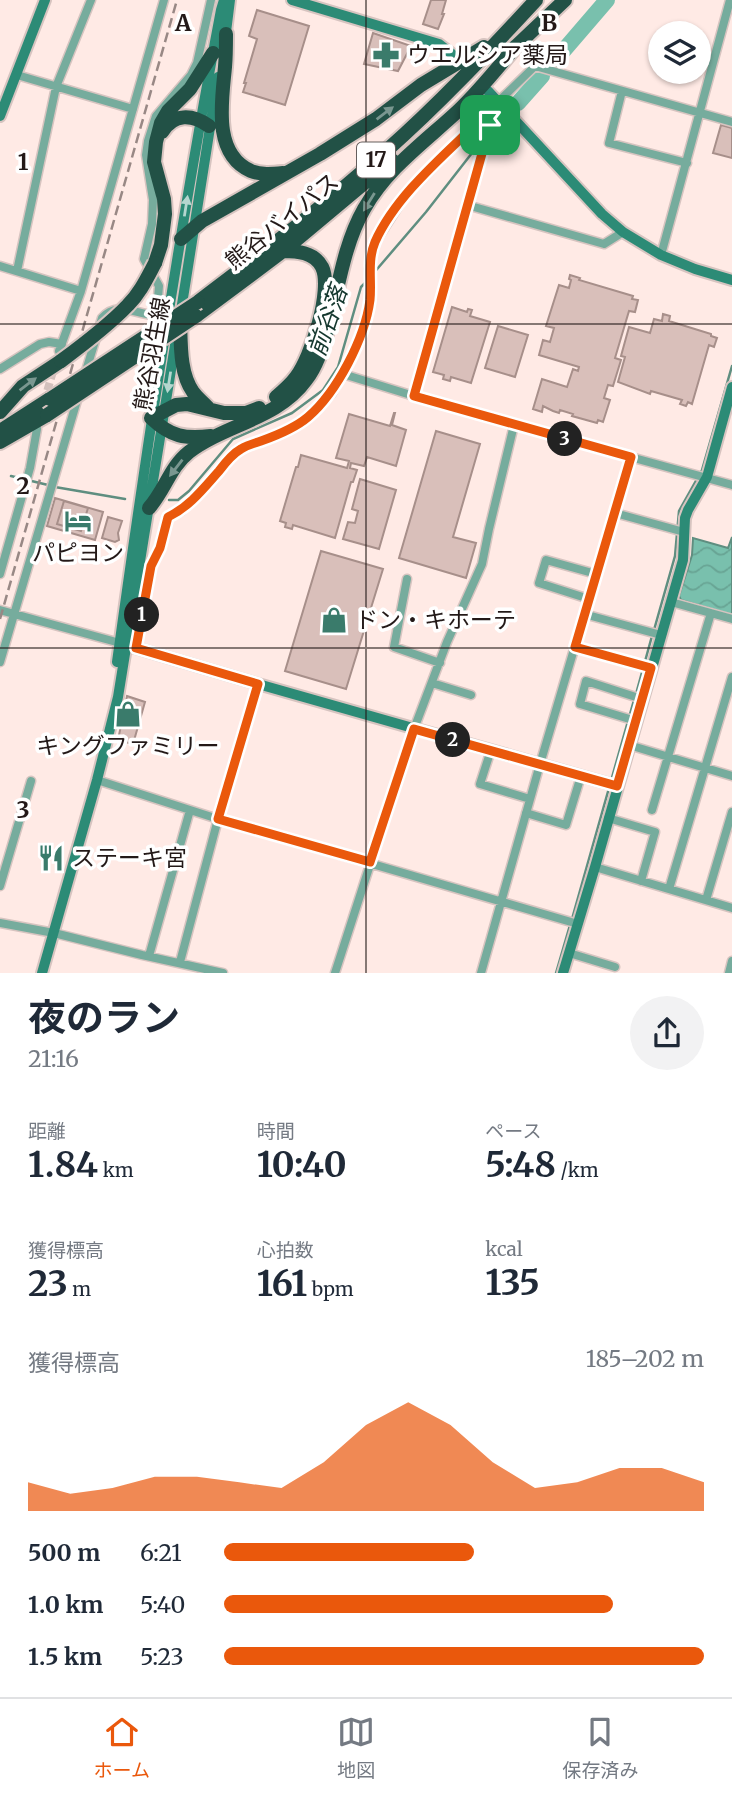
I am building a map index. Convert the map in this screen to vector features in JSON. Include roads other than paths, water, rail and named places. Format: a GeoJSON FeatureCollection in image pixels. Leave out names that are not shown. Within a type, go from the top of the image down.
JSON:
{"type":"FeatureCollection","features":[{"type":"Feature","properties":{"kind":"highway","name":"熊谷バイパス"},"geometry":{"type":"LineString","coordinates":[[0,442],[152,347],[387,150],[537,0]]}},
{"type":"Feature","properties":{"kind":"highway","name":"熊谷バイパス"},"geometry":{"type":"LineString","coordinates":[[0,431],[197,309],[283,251],[394,159],[565,0]]}},
{"type":"Feature","properties":{"kind":"highway"},"geometry":{"type":"LineString","coordinates":[[181,239],[202,220],[320,155],[376,120],[422,85],[508,30]]}},
{"type":"Feature","properties":{"kind":"highway"},"geometry":{"type":"LineString","coordinates":[[226,34],[222,105],[223,129],[228,148],[237,162],[251,171],[263,174],[284,173]]}},
{"type":"Feature","properties":{"kind":"highway"},"geometry":{"type":"LineString","coordinates":[[149,508],[159,497],[175,466],[189,453],[216,435],[278,406],[308,379],[324,342],[346,253],[364,208],[396,166],[461,108],[516,46]]}},
{"type":"Feature","properties":{"kind":"highway"},"geometry":{"type":"LineString","coordinates":[[0,412],[23,386],[61,352],[88,341],[129,304],[143,286],[161,245],[165,214],[164,199],[154,162],[160,123],[190,89],[213,53]]}},
{"type":"Feature","properties":{"kind":"highway"},"geometry":{"type":"LineString","coordinates":[[156,142],[174,119],[187,116],[205,122]]}},
{"type":"Feature","properties":{"kind":"highway"},"geometry":{"type":"LineString","coordinates":[[216,435],[181,437],[159,419],[176,405],[187,404],[224,413],[246,413],[263,406],[281,393],[296,377],[313,346],[323,303],[322,268],[317,260],[307,254],[283,251]]}},
{"type":"Feature","properties":{"kind":"highway"},"geometry":{"type":"LineString","coordinates":[[180,317],[186,377],[192,392],[210,410]]}},
{"type":"Feature","properties":{"kind":"street"},"geometry":{"type":"LineString","coordinates":[[0,116],[45,0]]}},
{"type":"Feature","properties":{"kind":"street"},"geometry":{"type":"LineString","coordinates":[[17,271],[56,87],[92,0]]}},
{"type":"Feature","properties":{"kind":"street"},"geometry":{"type":"LineString","coordinates":[[0,369],[40,344],[49,342],[61,352],[164,0]]}},
{"type":"Feature","properties":{"kind":"street"},"geometry":{"type":"LineString","coordinates":[[0,662],[102,318],[115,308],[151,314],[157,310],[159,286],[144,259],[152,224],[153,200],[146,155],[148,141],[156,116],[191,75],[197,63],[211,0]]}},
{"type":"Feature","properties":{"kind":"street","name":"熊谷羽生線"},"geometry":{"type":"LineString","coordinates":[[42,972],[97,780],[112,714],[113,696],[128,646],[149,508],[181,239],[226,34],[227,0]]}},
{"type":"Feature","properties":{"kind":"street","name":"熊谷羽生線"},"geometry":{"type":"LineString","coordinates":[[128,646],[159,419],[180,317],[194,228],[213,53],[227,0]]}},
{"type":"Feature","properties":{"kind":"street"},"geometry":{"type":"LineString","coordinates":[[292,0],[325,5],[439,44],[452,54]]}},
{"type":"Feature","properties":{"kind":"street"},"geometry":{"type":"LineString","coordinates":[[661,255],[730,0]]}},
{"type":"Feature","properties":{"kind":"street"},"geometry":{"type":"LineString","coordinates":[[414,396],[490,125],[499,102],[535,66],[732,122]]}},
{"type":"Feature","properties":{"kind":"street"},"geometry":{"type":"LineString","coordinates":[[17,75],[134,109]]}},
{"type":"Feature","properties":{"kind":"street"},"geometry":{"type":"LineString","coordinates":[[488,91],[602,214],[623,232],[661,255],[732,280]]}},
{"type":"Feature","properties":{"kind":"street"},"geometry":{"type":"LineString","coordinates":[[622,91],[609,143],[687,163]]}},
{"type":"Feature","properties":{"kind":"street"},"geometry":{"type":"LineString","coordinates":[[128,646],[168,517],[181,510],[202,491],[242,448],[285,432],[307,418],[332,393],[361,332],[370,300],[369,269],[374,244],[405,196],[475,125],[490,125]]}},
{"type":"Feature","properties":{"kind":"street"},"geometry":{"type":"LineString","coordinates":[[467,205],[604,244],[623,232]]}},
{"type":"Feature","properties":{"kind":"street"},"geometry":{"type":"LineString","coordinates":[[0,266],[81,291]]}},
{"type":"Feature","properties":{"kind":"street"},"geometry":{"type":"LineString","coordinates":[[343,374],[514,425],[732,485]]}},
{"type":"Feature","properties":{"kind":"street"},"geometry":{"type":"LineString","coordinates":[[563,972],[683,560],[688,510],[707,477],[731,393]]}},
{"type":"Feature","properties":{"kind":"street"},"geometry":{"type":"LineString","coordinates":[[335,972],[414,729],[482,564],[514,425]]}},
{"type":"Feature","properties":{"kind":"street"},"geometry":{"type":"LineString","coordinates":[[0,574],[30,468],[37,429]]}},
{"type":"Feature","properties":{"kind":"street"},"geometry":{"type":"LineString","coordinates":[[481,972],[631,457]]}},
{"type":"Feature","properties":{"kind":"street"},"geometry":{"type":"LineString","coordinates":[[615,513],[684,533]]}},
{"type":"Feature","properties":{"kind":"street"},"geometry":{"type":"LineString","coordinates":[[589,599],[539,583],[546,559],[596,574]]}},
{"type":"Feature","properties":{"kind":"street"},"geometry":{"type":"LineString","coordinates":[[407,579],[394,647],[440,663]]}},
{"type":"Feature","properties":{"kind":"street"},"geometry":{"type":"LineString","coordinates":[[671,601],[732,619]]}},
{"type":"Feature","properties":{"kind":"street"},"geometry":{"type":"LineString","coordinates":[[0,610],[617,786]]}},
{"type":"Feature","properties":{"kind":"street"},"geometry":{"type":"LineString","coordinates":[[652,810],[711,613]]}},
{"type":"Feature","properties":{"kind":"street"},"geometry":{"type":"LineString","coordinates":[[584,614],[661,635]]}},
{"type":"Feature","properties":{"kind":"street"},"geometry":{"type":"LineString","coordinates":[[575,647],[651,668]]}},
{"type":"Feature","properties":{"kind":"street"},"geometry":{"type":"LineString","coordinates":[[669,890],[732,677]]}},
{"type":"Feature","properties":{"kind":"street"},"geometry":{"type":"LineString","coordinates":[[636,721],[580,704],[586,681],[642,699]]}},
{"type":"Feature","properties":{"kind":"street"},"geometry":{"type":"LineString","coordinates":[[432,683],[471,695]]}},
{"type":"Feature","properties":{"kind":"street"},"geometry":{"type":"LineString","coordinates":[[180,962],[258,684]]}},
{"type":"Feature","properties":{"kind":"street"},"geometry":{"type":"LineString","coordinates":[[629,745],[732,776]]}},
{"type":"Feature","properties":{"kind":"street"},"geometry":{"type":"LineString","coordinates":[[491,750],[480,784],[530,799]]}},
{"type":"Feature","properties":{"kind":"street"},"geometry":{"type":"LineString","coordinates":[[526,813],[566,825],[581,776]]}},
{"type":"Feature","properties":{"kind":"street"},"geometry":{"type":"LineString","coordinates":[[0,886],[32,780]]}},
{"type":"Feature","properties":{"kind":"street"},"geometry":{"type":"LineString","coordinates":[[97,780],[218,819],[578,924]]}},
{"type":"Feature","properties":{"kind":"street"},"geometry":{"type":"LineString","coordinates":[[149,956],[190,810]]}},
{"type":"Feature","properties":{"kind":"street"},"geometry":{"type":"LineString","coordinates":[[706,900],[732,812]]}},
{"type":"Feature","properties":{"kind":"street"},"geometry":{"type":"LineString","coordinates":[[608,818],[655,832],[641,881]]}},
{"type":"Feature","properties":{"kind":"street"},"geometry":{"type":"LineString","coordinates":[[595,867],[732,908]]}},
{"type":"Feature","properties":{"kind":"street"},"geometry":{"type":"LineString","coordinates":[[0,923],[223,972]]}},
{"type":"Feature","properties":{"kind":"street"},"geometry":{"type":"LineString","coordinates":[[569,953],[615,967]]}},
{"type":"Feature","properties":{"kind":"street"},"geometry":{"type":"LineString","coordinates":[[729,972],[732,961]]}},
{"type":"Feature","properties":{"kind":"water"},"geometry":{"type":"Polygon","coordinates":[[[732,537],[732,615],[681,600],[679,596],[692,555],[693,538],[728,548],[732,537]]]}},
{"type":"Feature","properties":{"kind":"waterway","name":"前谷落"},"geometry":{"type":"LineString","coordinates":[[552,64],[607,0]]}},
{"type":"Feature","properties":{"kind":"waterway","name":"前谷落"},"geometry":{"type":"LineString","coordinates":[[518,103],[542,76]]}},
{"type":"Feature","properties":{"kind":"waterway","name":"前谷落"},"geometry":{"type":"LineString","coordinates":[[492,133],[503,120]]}},
{"type":"Feature","properties":{"kind":"waterway","name":"前谷落"},"geometry":{"type":"LineString","coordinates":[[372,275],[482,142]]}},
{"type":"Feature","properties":{"kind":"waterway","name":"前谷落"},"geometry":{"type":"LineString","coordinates":[[169,500],[178,500],[189,491],[233,439],[292,413],[323,390],[338,367],[361,287],[366,282]]}},
{"type":"Feature","properties":{"kind":"waterway"},"geometry":{"type":"LineString","coordinates":[[654,630],[675,556],[679,511],[702,470],[732,366]]}},
{"type":"Feature","properties":{"kind":"waterway","name":"前谷落"},"geometry":{"type":"LineString","coordinates":[[11,476],[48,485]]}},
{"type":"Feature","properties":{"kind":"waterway","name":"前谷落"},"geometry":{"type":"LineString","coordinates":[[55,487],[125,499]]}},
{"type":"Feature","properties":{"kind":"waterway"},"geometry":{"type":"LineString","coordinates":[[636,694],[652,636]]}},
{"type":"Feature","properties":{"kind":"waterway"},"geometry":{"type":"LineString","coordinates":[[611,781],[634,700]]}},
{"type":"Feature","properties":{"kind":"waterway"},"geometry":{"type":"LineString","coordinates":[[572,919],[609,788]]}},
{"type":"Feature","properties":{"kind":"waterway"},"geometry":{"type":"LineString","coordinates":[[556,973],[570,925]]}},
{"type":"Feature","properties":{"kind":"tunnel"},"geometry":{"type":"LineString","coordinates":[[44,402],[54,368]]}},
{"type":"Feature","properties":{"kind":"railway"},"geometry":{"type":"LineString","coordinates":[[0,619],[177,0]]}},
{"type":"Feature","properties":{"kind":"place","name":"ウエルシア薬局"},"geometry":{"type":"Point","coordinates":[386,55]}},
{"type":"Feature","properties":{"kind":"place","name":"パピヨン"},"geometry":{"type":"Point","coordinates":[78,521]}},
{"type":"Feature","properties":{"kind":"place","name":"ドン・キホーテ"},"geometry":{"type":"Point","coordinates":[334,620]}},
{"type":"Feature","properties":{"kind":"place","name":"キングファミリー"},"geometry":{"type":"Point","coordinates":[128,714]}},
{"type":"Feature","properties":{"kind":"place","name":"ステーキ宮"},"geometry":{"type":"Point","coordinates":[51,858]}}]}
